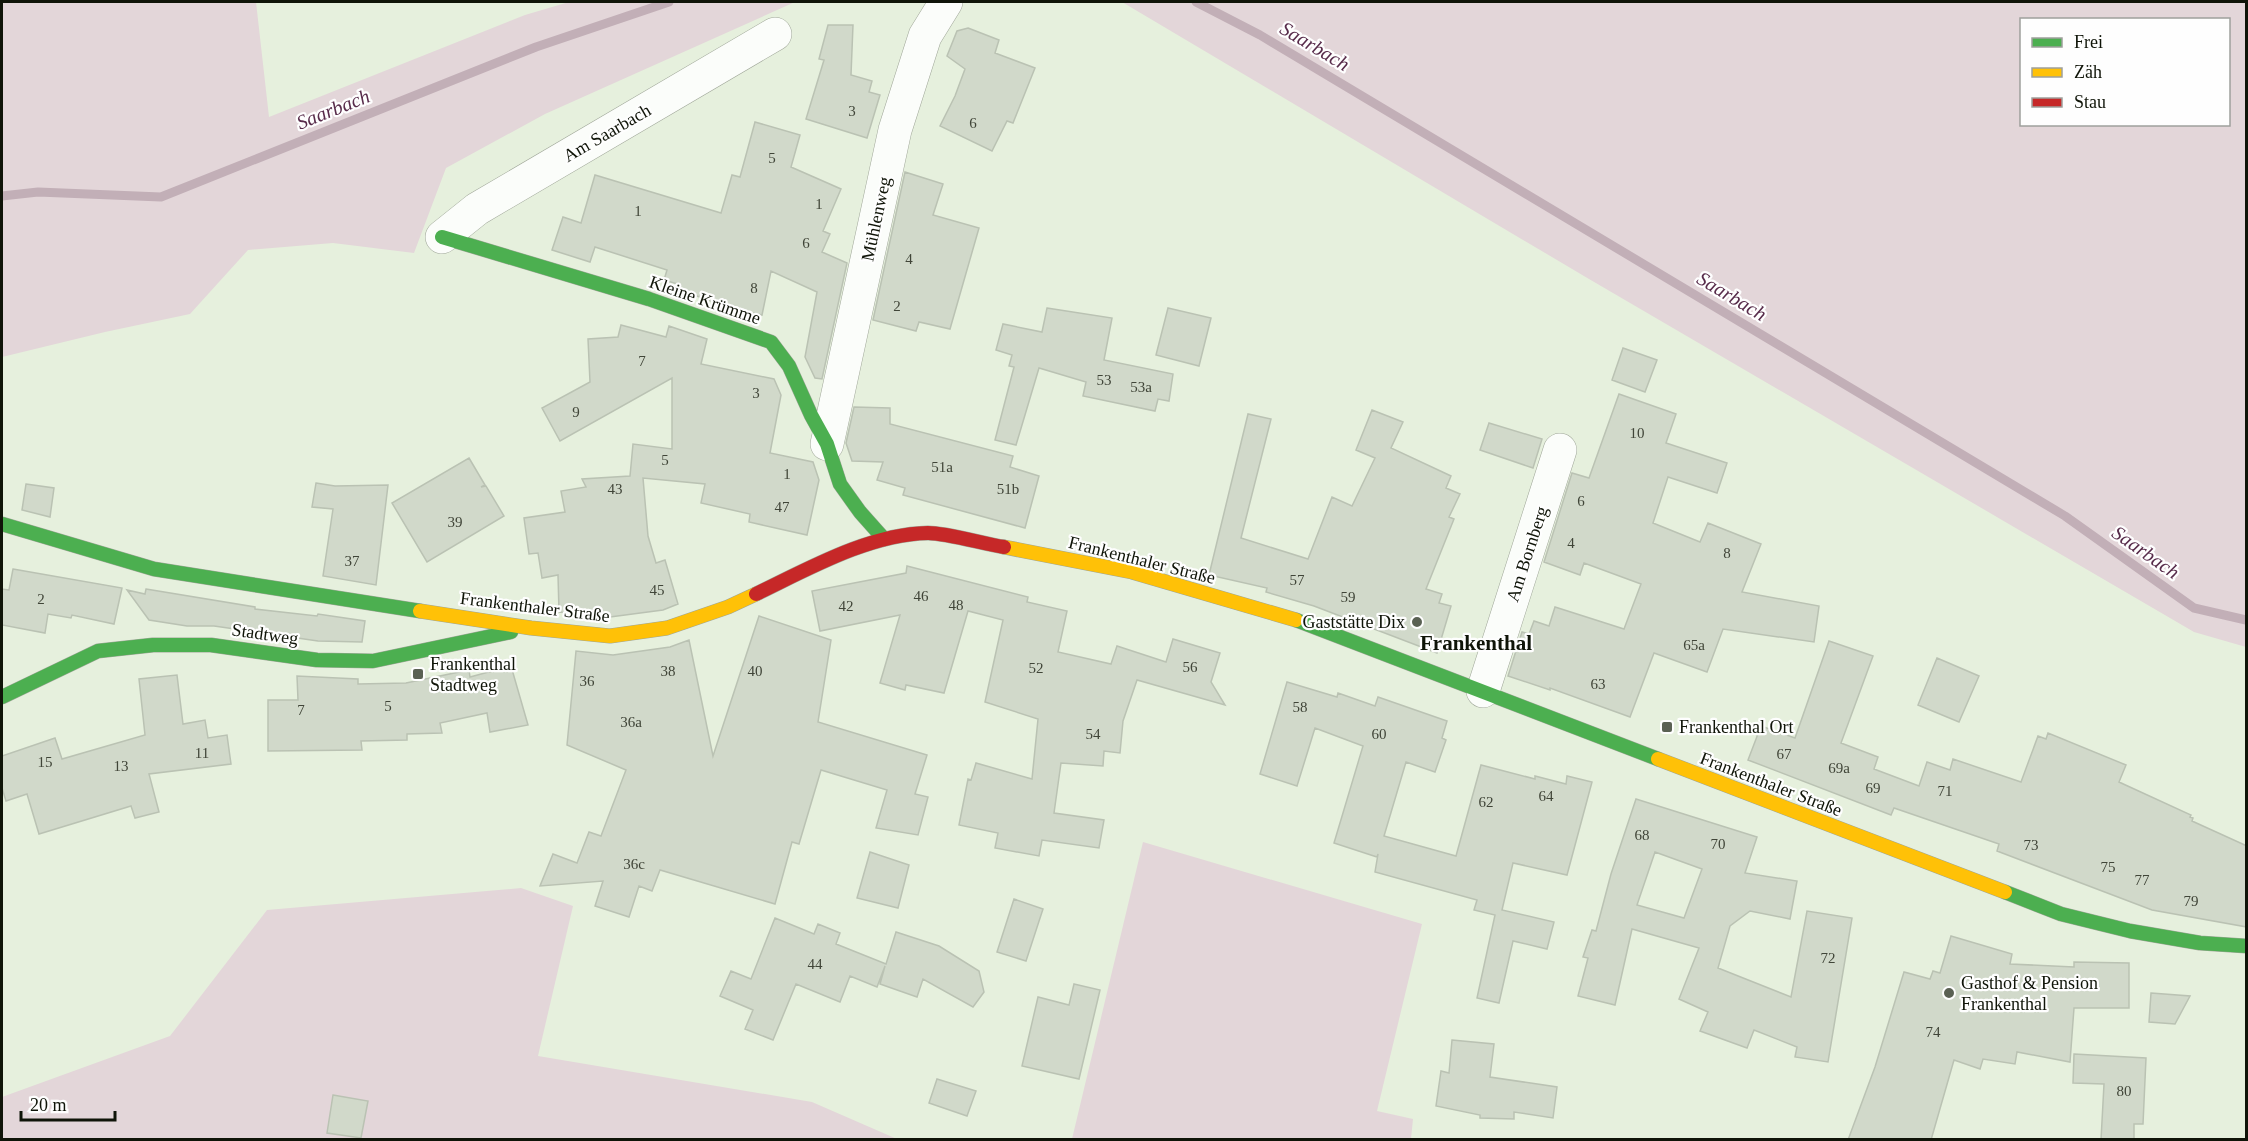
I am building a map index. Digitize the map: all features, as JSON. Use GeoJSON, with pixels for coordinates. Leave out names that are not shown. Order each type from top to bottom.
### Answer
{"type":"FeatureCollection","features":[{"type":"Feature","properties":{"kind":"main road","name":"Kleine Krümme"},"geometry":{"type":"LineString","coordinates":[[442,237],[649,299],[771,342],[789,366],[827,444],[840,484],[860,512],[884,539]]}},
{"type":"Feature","properties":{"kind":"main road","name":"Frankenthaler Straße"},"geometry":{"type":"LineString","coordinates":[[2,524],[154,569],[531,628],[610,636],[668,628],[728,607],[819,564],[884,539],[929,533],[1132,572],[1307,623],[2061,914],[2146,933],[2226,946],[2247,946]]}},
{"type":"Feature","properties":{"kind":"main road","name":"Stadtweg"},"geometry":{"type":"LineString","coordinates":[[2,697],[98,651],[153,645],[211,645],[317,660],[373,661],[531,628]]}},
{"type":"Feature","properties":{"kind":"street","name":"Mühlenweg"},"geometry":{"type":"LineString","coordinates":[[827,444],[895,130],[925,36],[946,2]]}},
{"type":"Feature","properties":{"kind":"street","name":"Am Saarbach"},"geometry":{"type":"LineString","coordinates":[[442,237],[477,210],[775,34]]}},
{"type":"Feature","properties":{"kind":"street","name":"Am Bornberg"},"geometry":{"type":"LineString","coordinates":[[1483,691],[1560,450]]}},
{"type":"Feature","properties":{"kind":"shaded area"},"geometry":{"type":"Polygon","coordinates":[[[2,2],[256,2],[269,117],[525,15],[569,2],[795,2],[545,114],[446,168],[414,253],[333,243],[248,250],[190,314],[2,357],[2,2]]]}},
{"type":"Feature","properties":{"kind":"shaded area"},"geometry":{"type":"Polygon","coordinates":[[[1122,2],[2246,2],[2246,647],[2194,632],[1589,279],[1122,2]]]}},
{"type":"Feature","properties":{"kind":"shaded area"},"geometry":{"type":"Polygon","coordinates":[[[1143,842],[1422,924],[1377,1111],[1413,1119],[1411,1139],[1072,1139],[1143,842]]]}},
{"type":"Feature","properties":{"kind":"shaded area"},"geometry":{"type":"Polygon","coordinates":[[[521,888],[573,906],[538,1056],[812,1102],[897,1139],[2,1140],[2,1097],[170,1036],[267,910],[521,888]]]}},
{"type":"Feature","properties":{"kind":"building"},"geometry":{"type":"Polygon","coordinates":[[[828,25],[853,25],[851,75],[872,81],[869,92],[880,95],[867,138],[806,119],[824,60],[819,59],[828,25]]]}},
{"type":"Feature","properties":{"kind":"building"},"geometry":{"type":"Polygon","coordinates":[[[968,28],[999,40],[995,53],[1035,68],[1013,123],[1007,121],[992,151],[940,126],[965,69],[947,56],[957,31],[968,28]]]}},
{"type":"Feature","properties":{"kind":"building"},"geometry":{"type":"Polygon","coordinates":[[[755,122],[800,135],[791,167],[841,189],[823,231],[830,234],[822,252],[847,263],[822,379],[815,378],[805,357],[817,292],[771,271],[762,315],[733,309],[680,290],[681,285],[664,280],[667,270],[595,247],[590,262],[552,250],[563,217],[581,223],[595,175],[721,213],[732,175],[740,177],[755,122]]]}},
{"type":"Feature","properties":{"kind":"building"},"geometry":{"type":"Polygon","coordinates":[[[905,172],[943,184],[933,215],[979,228],[950,329],[919,322],[916,331],[873,320],[905,172]]]}},
{"type":"Feature","properties":{"kind":"building"},"geometry":{"type":"Polygon","coordinates":[[[1047,308],[1112,318],[1104,360],[1173,374],[1169,401],[1158,399],[1155,411],[1083,396],[1086,382],[1039,368],[1016,445],[995,440],[1014,367],[1009,366],[1012,355],[996,350],[1003,324],[1042,332],[1047,308]]]}},
{"type":"Feature","properties":{"kind":"building"},"geometry":{"type":"Polygon","coordinates":[[[1168,308],[1211,318],[1199,366],[1156,355],[1168,308]]]}},
{"type":"Feature","properties":{"kind":"building"},"geometry":{"type":"Polygon","coordinates":[[[621,325],[666,337],[669,326],[707,339],[701,364],[774,379],[781,395],[770,453],[813,462],[819,480],[807,535],[749,522],[750,514],[701,503],[705,484],[643,478],[648,536],[656,563],[665,560],[678,604],[663,610],[610,617],[559,612],[558,575],[542,578],[538,553],[529,554],[524,518],[565,512],[561,491],[586,487],[582,479],[630,476],[633,444],[672,449],[672,378],[560,441],[542,408],[590,382],[588,339],[618,337],[621,325]]]}},
{"type":"Feature","properties":{"kind":"building"},"geometry":{"type":"Polygon","coordinates":[[[1623,348],[1657,360],[1645,392],[1612,380],[1623,348]]]}},
{"type":"Feature","properties":{"kind":"building"},"geometry":{"type":"Polygon","coordinates":[[[1619,394],[1676,414],[1666,443],[1727,463],[1717,493],[1668,477],[1653,523],[1700,542],[1708,523],[1761,544],[1742,592],[1819,606],[1814,642],[1723,629],[1707,672],[1654,653],[1630,717],[1550,688],[1550,690],[1508,676],[1522,632],[1529,634],[1534,621],[1549,626],[1555,607],[1624,629],[1641,584],[1584,563],[1580,575],[1544,562],[1572,473],[1589,478],[1619,394]]]}},
{"type":"Feature","properties":{"kind":"building"},"geometry":{"type":"Polygon","coordinates":[[[854,407],[890,408],[890,424],[1013,456],[1010,467],[1039,476],[1025,528],[903,495],[905,488],[877,480],[883,462],[852,461],[846,443],[854,407]]]}},
{"type":"Feature","properties":{"kind":"building"},"geometry":{"type":"Polygon","coordinates":[[[1372,410],[1403,422],[1391,448],[1451,476],[1446,488],[1460,494],[1449,517],[1454,519],[1426,589],[1442,594],[1439,603],[1451,606],[1437,653],[1314,606],[1266,592],[1267,588],[1209,575],[1248,414],[1271,419],[1241,538],[1308,559],[1332,497],[1352,506],[1375,458],[1356,450],[1372,410]]]}},
{"type":"Feature","properties":{"kind":"building"},"geometry":{"type":"Polygon","coordinates":[[[1489,423],[1542,439],[1533,468],[1480,450],[1489,423]]]}},
{"type":"Feature","properties":{"kind":"building"},"geometry":{"type":"Polygon","coordinates":[[[469,458],[485,485],[481,487],[486,486],[504,516],[427,562],[392,503],[469,458]]]}},
{"type":"Feature","properties":{"kind":"building"},"geometry":{"type":"Polygon","coordinates":[[[316,483],[335,486],[388,485],[376,585],[323,576],[333,509],[312,507],[316,483]]]}},
{"type":"Feature","properties":{"kind":"building"},"geometry":{"type":"Polygon","coordinates":[[[26,484],[54,488],[50,517],[22,510],[26,484]]]}},
{"type":"Feature","properties":{"kind":"building"},"geometry":{"type":"Polygon","coordinates":[[[907,566],[1028,597],[1027,602],[1067,611],[1058,652],[1111,664],[1117,646],[1166,662],[1173,639],[1220,653],[1211,682],[1225,705],[1137,680],[1123,721],[1120,753],[1104,751],[1103,766],[1061,763],[1054,813],[1104,820],[1099,848],[1042,840],[1039,856],[995,848],[998,833],[959,825],[968,779],[971,780],[976,763],[1032,779],[1038,719],[985,702],[1003,620],[968,611],[944,693],[906,685],[905,690],[880,683],[900,615],[820,631],[812,591],[906,573],[907,566]]]}},
{"type":"Feature","properties":{"kind":"building"},"geometry":{"type":"Polygon","coordinates":[[[13,569],[122,588],[114,624],[72,615],[71,618],[48,614],[45,633],[2,625],[2,589],[9,590],[13,569]]]}},
{"type":"Feature","properties":{"kind":"building"},"geometry":{"type":"Polygon","coordinates":[[[146,589],[255,607],[255,609],[317,616],[318,614],[365,621],[362,642],[318,641],[214,626],[187,626],[149,620],[127,590],[145,594],[146,589]]]}},
{"type":"Feature","properties":{"kind":"building"},"geometry":{"type":"Polygon","coordinates":[[[759,616],[831,640],[818,722],[927,755],[915,794],[928,797],[918,835],[876,828],[887,790],[821,770],[799,844],[792,842],[775,904],[660,870],[652,891],[639,886],[629,917],[595,906],[603,881],[540,886],[553,854],[577,863],[589,832],[601,836],[626,770],[567,745],[576,651],[613,655],[670,647],[689,640],[713,756],[759,616]]]}},
{"type":"Feature","properties":{"kind":"building"},"geometry":{"type":"Polygon","coordinates":[[[1829,641],[1873,656],[1841,743],[1878,757],[1874,769],[1919,786],[1927,762],[1950,770],[1953,759],[2021,782],[2038,736],[2046,739],[2048,733],[2126,765],[2119,782],[2191,815],[2192,821],[2247,846],[2247,927],[2152,910],[1997,851],[1999,844],[1894,808],[1891,815],[1748,760],[1761,726],[1795,738],[1829,641]]]}},
{"type":"Feature","properties":{"kind":"building"},"geometry":{"type":"Polygon","coordinates":[[[1937,658],[1979,676],[1959,722],[1918,705],[1937,658]]]}},
{"type":"Feature","properties":{"kind":"building"},"geometry":{"type":"Polygon","coordinates":[[[511,666],[528,725],[490,732],[487,713],[440,723],[442,733],[407,734],[407,740],[361,741],[362,750],[268,751],[268,700],[298,700],[297,676],[358,679],[358,684],[406,683],[469,670],[470,677],[511,666]]]}},
{"type":"Feature","properties":{"kind":"building"},"geometry":{"type":"Polygon","coordinates":[[[177,675],[183,724],[205,720],[208,738],[227,735],[231,764],[149,774],[159,812],[135,818],[131,806],[39,834],[27,794],[6,801],[2,788],[2,756],[55,738],[62,759],[145,735],[139,679],[177,675]]]}},
{"type":"Feature","properties":{"kind":"building"},"geometry":{"type":"Polygon","coordinates":[[[1287,682],[1337,697],[1338,693],[1375,706],[1378,697],[1447,721],[1442,738],[1446,740],[1435,772],[1406,762],[1384,836],[1456,856],[1481,765],[1535,779],[1535,776],[1566,784],[1567,776],[1592,782],[1567,875],[1513,863],[1502,910],[1554,922],[1547,949],[1513,941],[1499,1003],[1477,998],[1495,915],[1474,910],[1477,900],[1375,872],[1378,854],[1377,857],[1334,843],[1363,746],[1315,728],[1297,786],[1260,774],[1287,682]]]}},
{"type":"Feature","properties":{"kind":"building"},"geometry":{"type":"Polygon","coordinates":[[[1636,799],[1757,837],[1745,873],[1797,881],[1790,919],[1750,911],[1730,926],[1718,968],[1791,997],[1807,911],[1852,918],[1828,1062],[1795,1057],[1797,1047],[1754,1030],[1747,1048],[1700,1031],[1708,1012],[1679,999],[1699,948],[1632,929],[1615,1005],[1578,996],[1588,958],[1583,957],[1592,930],[1596,931],[1611,874],[1636,799]],[[1655,852],[1637,905],[1684,918],[1702,869],[1655,852]]]}},
{"type":"Feature","properties":{"kind":"building"},"geometry":{"type":"Polygon","coordinates":[[[870,852],[909,865],[898,908],[857,898],[870,852]]]}},
{"type":"Feature","properties":{"kind":"building"},"geometry":{"type":"Polygon","coordinates":[[[1014,899],[1043,909],[1026,961],[997,952],[1014,899]]]}},
{"type":"Feature","properties":{"kind":"building"},"geometry":{"type":"Polygon","coordinates":[[[775,918],[814,934],[818,924],[840,933],[836,944],[886,964],[896,932],[939,946],[979,971],[984,992],[973,1007],[923,979],[917,997],[880,984],[885,966],[877,987],[850,976],[840,1002],[796,984],[773,1040],[745,1029],[753,1010],[720,996],[731,971],[751,979],[775,918]]]}},
{"type":"Feature","properties":{"kind":"building"},"geometry":{"type":"Polygon","coordinates":[[[1951,936],[2012,954],[2010,964],[2074,967],[2074,962],[2129,963],[2129,1008],[2074,1008],[2070,1062],[2017,1052],[2015,1064],[1983,1059],[1980,1069],[1954,1060],[1931,1140],[1848,1140],[1875,1067],[1904,972],[1930,979],[1933,971],[1940,973],[1951,936]]]}},
{"type":"Feature","properties":{"kind":"building"},"geometry":{"type":"Polygon","coordinates":[[[1074,984],[1100,990],[1079,1079],[1022,1066],[1038,997],[1069,1005],[1074,984]]]}},
{"type":"Feature","properties":{"kind":"building"},"geometry":{"type":"Polygon","coordinates":[[[2151,993],[2190,996],[2175,1024],[2149,1022],[2151,993]]]}},
{"type":"Feature","properties":{"kind":"building"},"geometry":{"type":"Polygon","coordinates":[[[1452,1040],[1494,1044],[1490,1077],[1557,1087],[1553,1118],[1514,1112],[1514,1119],[1480,1118],[1480,1115],[1436,1106],[1441,1071],[1449,1073],[1452,1040]]]}},
{"type":"Feature","properties":{"kind":"building"},"geometry":{"type":"Polygon","coordinates":[[[2074,1054],[2146,1058],[2143,1124],[2134,1124],[2134,1140],[2101,1140],[2104,1084],[2073,1083],[2074,1054]]]}},
{"type":"Feature","properties":{"kind":"building"},"geometry":{"type":"Polygon","coordinates":[[[937,1079],[976,1091],[967,1116],[929,1103],[937,1079]]]}},
{"type":"Feature","properties":{"kind":"building"},"geometry":{"type":"Polygon","coordinates":[[[333,1095],[368,1101],[361,1138],[327,1133],[333,1095]]]}},
{"type":"Feature","properties":{"kind":"waterway","name":"Saarbach"},"geometry":{"type":"LineString","coordinates":[[2,196],[38,192],[161,197],[536,47],[669,2]]}},
{"type":"Feature","properties":{"kind":"waterway","name":"Saarbach"},"geometry":{"type":"LineString","coordinates":[[1196,2],[1260,35],[2065,516],[2194,608],[2246,620]]}},
{"type":"Feature","properties":{"kind":"traffic: fast"},"geometry":{"type":"LineString","coordinates":[[442,237],[649,299],[771,342],[789,366],[827,444],[840,484],[860,512],[884,539]]}},
{"type":"Feature","properties":{"kind":"traffic: fast"},"geometry":{"type":"LineString","coordinates":[[2,524],[154,569],[420,611]]}},
{"type":"Feature","properties":{"kind":"traffic: fast"},"geometry":{"type":"LineString","coordinates":[[1296,620],[1658,759]]}},
{"type":"Feature","properties":{"kind":"traffic: fast"},"geometry":{"type":"LineString","coordinates":[[2,697],[98,651],[153,645],[211,645],[317,660],[373,661],[511,632]]}},
{"type":"Feature","properties":{"kind":"traffic: fast"},"geometry":{"type":"LineString","coordinates":[[2005,892],[2061,914],[2130,931],[2200,943],[2246,946]]}},
{"type":"Feature","properties":{"kind":"traffic: slow"},"geometry":{"type":"LineString","coordinates":[[1004,547],[1132,572],[1296,620]]}},
{"type":"Feature","properties":{"kind":"traffic: slow"},"geometry":{"type":"LineString","coordinates":[[420,611],[531,628],[610,636],[667,628],[728,607],[756,594]]}},
{"type":"Feature","properties":{"kind":"traffic: slow"},"geometry":{"type":"LineString","coordinates":[[1658,759],[2005,892]]}},
{"type":"Feature","properties":{"kind":"traffic: jam"},"geometry":{"type":"LineString","coordinates":[[756,594],[839,554],[884,539],[936,533],[1004,547]]}},
{"type":"Feature","properties":{"kind":"place","name":"Gaststätte Dix"},"geometry":{"type":"Point","coordinates":[1417,622]}},
{"type":"Feature","properties":{"kind":"place","name":"Frankenthal Stadtweg"},"geometry":{"type":"Point","coordinates":[418,674]}},
{"type":"Feature","properties":{"kind":"place","name":"Frankenthal Ort"},"geometry":{"type":"Point","coordinates":[1667,727]}},
{"type":"Feature","properties":{"kind":"place","name":"Gasthof & Pension Frankenthal"},"geometry":{"type":"Point","coordinates":[1949,993]}},
{"type":"Feature","properties":{"kind":"district","name":"Frankenthal"},"geometry":{"type":"Point","coordinates":[1476,643]}}]}
